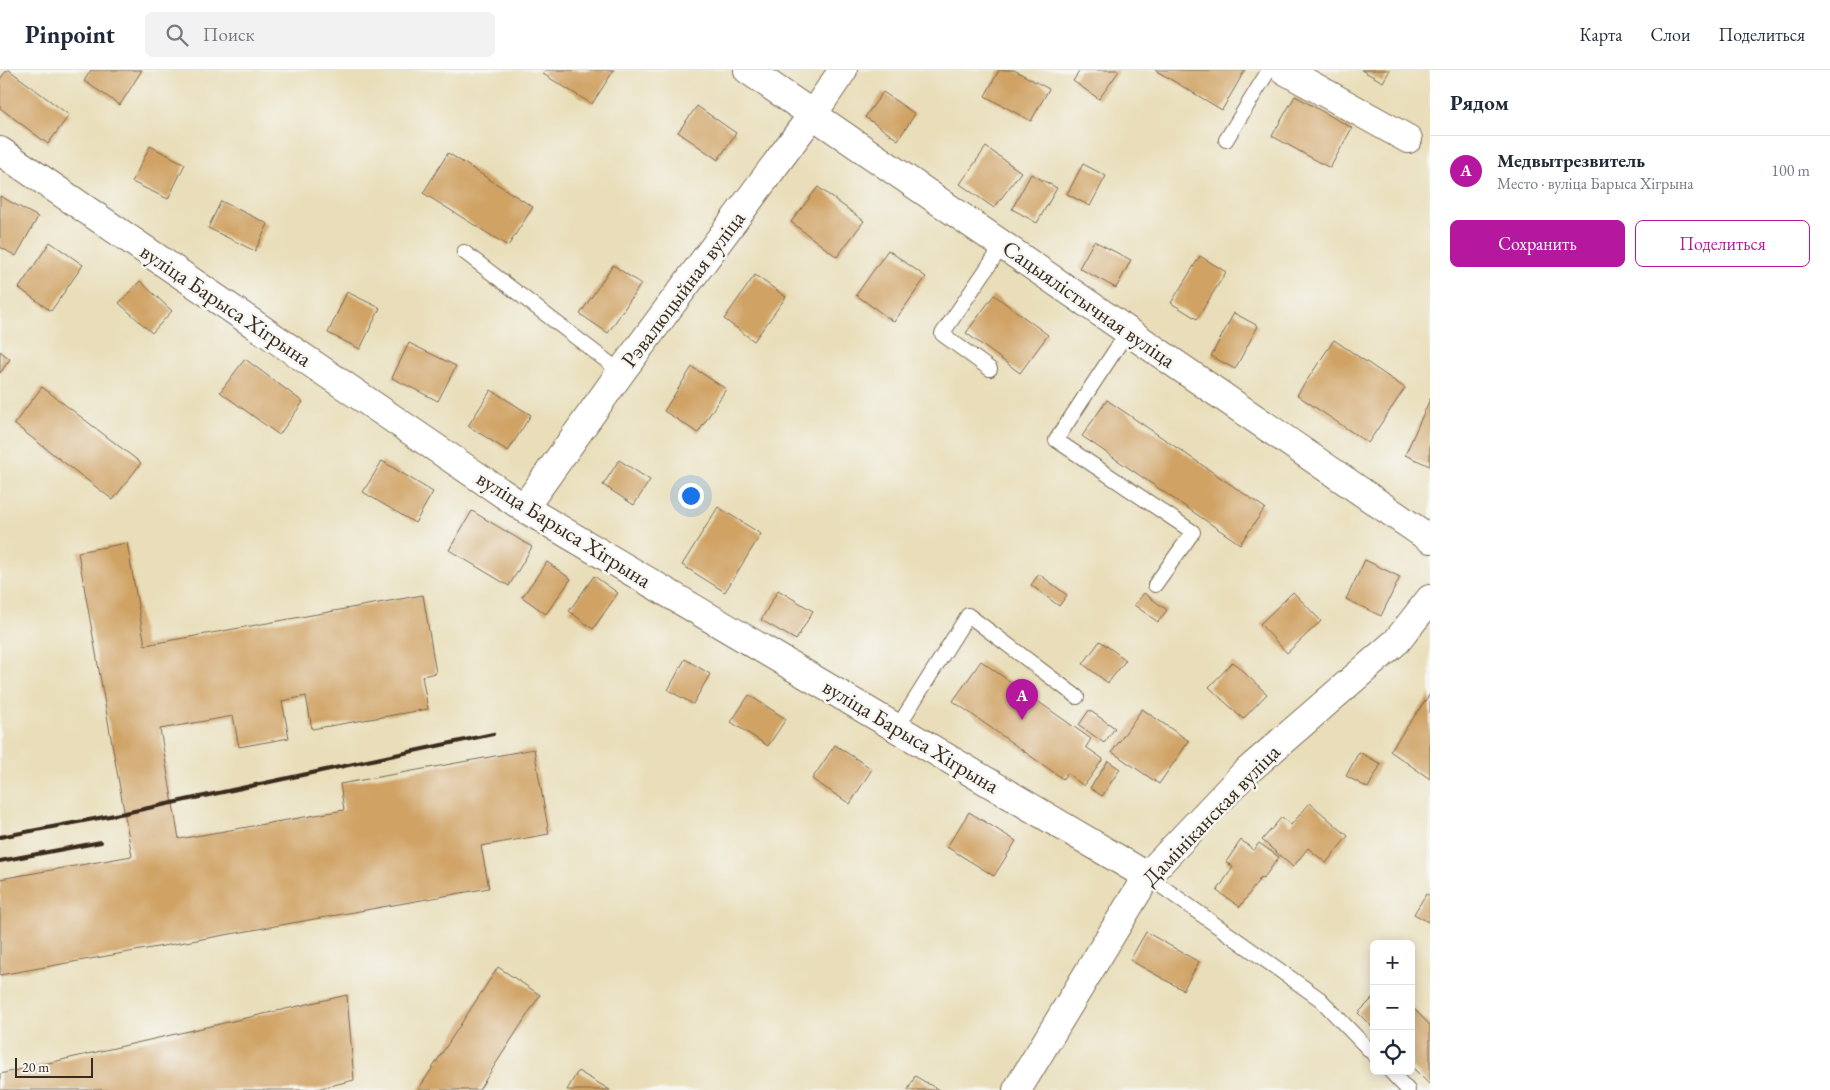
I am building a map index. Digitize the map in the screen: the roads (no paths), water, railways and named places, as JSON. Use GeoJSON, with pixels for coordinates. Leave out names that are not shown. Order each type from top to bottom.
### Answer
{"type":"FeatureCollection","features":[{"type":"Feature","properties":{"kind":"street","name":"Сацыялістычная вуліца"},"geometry":{"type":"LineString","coordinates":[[748,70],[1430,539]]}},
{"type":"Feature","properties":{"kind":"street","name":"Рэвалюцыйная вуліца"},"geometry":{"type":"LineString","coordinates":[[524,508],[621,372],[813,114],[843,70]]}},
{"type":"Feature","properties":{"kind":"street"},"geometry":{"type":"LineString","coordinates":[[1284,70],[1408,139]]}},
{"type":"Feature","properties":{"kind":"street","name":"вуліца Барыса Хігрына"},"geometry":{"type":"LineString","coordinates":[[0,151],[524,508],[1147,876]]}},
{"type":"Feature","properties":{"kind":"street","name":"Дамініканская вуліца"},"geometry":{"type":"LineString","coordinates":[[1017,1090],[1147,876],[1244,774],[1397,641],[1430,599]]}},
{"type":"Feature","properties":{"kind":"lane"},"geometry":{"type":"LineString","coordinates":[[1226,140],[1269,70]]}},
{"type":"Feature","properties":{"kind":"lane"},"geometry":{"type":"LineString","coordinates":[[990,369],[942,334],[1003,245]]}},
{"type":"Feature","properties":{"kind":"lane"},"geometry":{"type":"LineString","coordinates":[[464,252],[621,372]]}},
{"type":"Feature","properties":{"kind":"lane"},"geometry":{"type":"LineString","coordinates":[[1128,331],[1056,440],[1193,532],[1155,585]]}},
{"type":"Feature","properties":{"kind":"lane"},"geometry":{"type":"LineString","coordinates":[[897,728],[968,615],[1077,697]]}},
{"type":"Feature","properties":{"kind":"lane"},"geometry":{"type":"LineString","coordinates":[[1147,876],[1320,1000],[1370,1051]]}},
{"type":"Feature","properties":{"kind":"lane"},"geometry":{"type":"LineString","coordinates":[[1394,1075],[1408,1090]]}},
{"type":"Feature","properties":{"kind":"railway"},"geometry":{"type":"LineString","coordinates":[[0,837],[125,813],[493,734]]}},
{"type":"Feature","properties":{"kind":"railway"},"geometry":{"type":"LineString","coordinates":[[0,861],[101,842]]}},
{"type":"Feature","properties":{"kind":"place","name":"Медвытрезвитель"},"geometry":{"type":"Point","coordinates":[1022,720]}}]}
